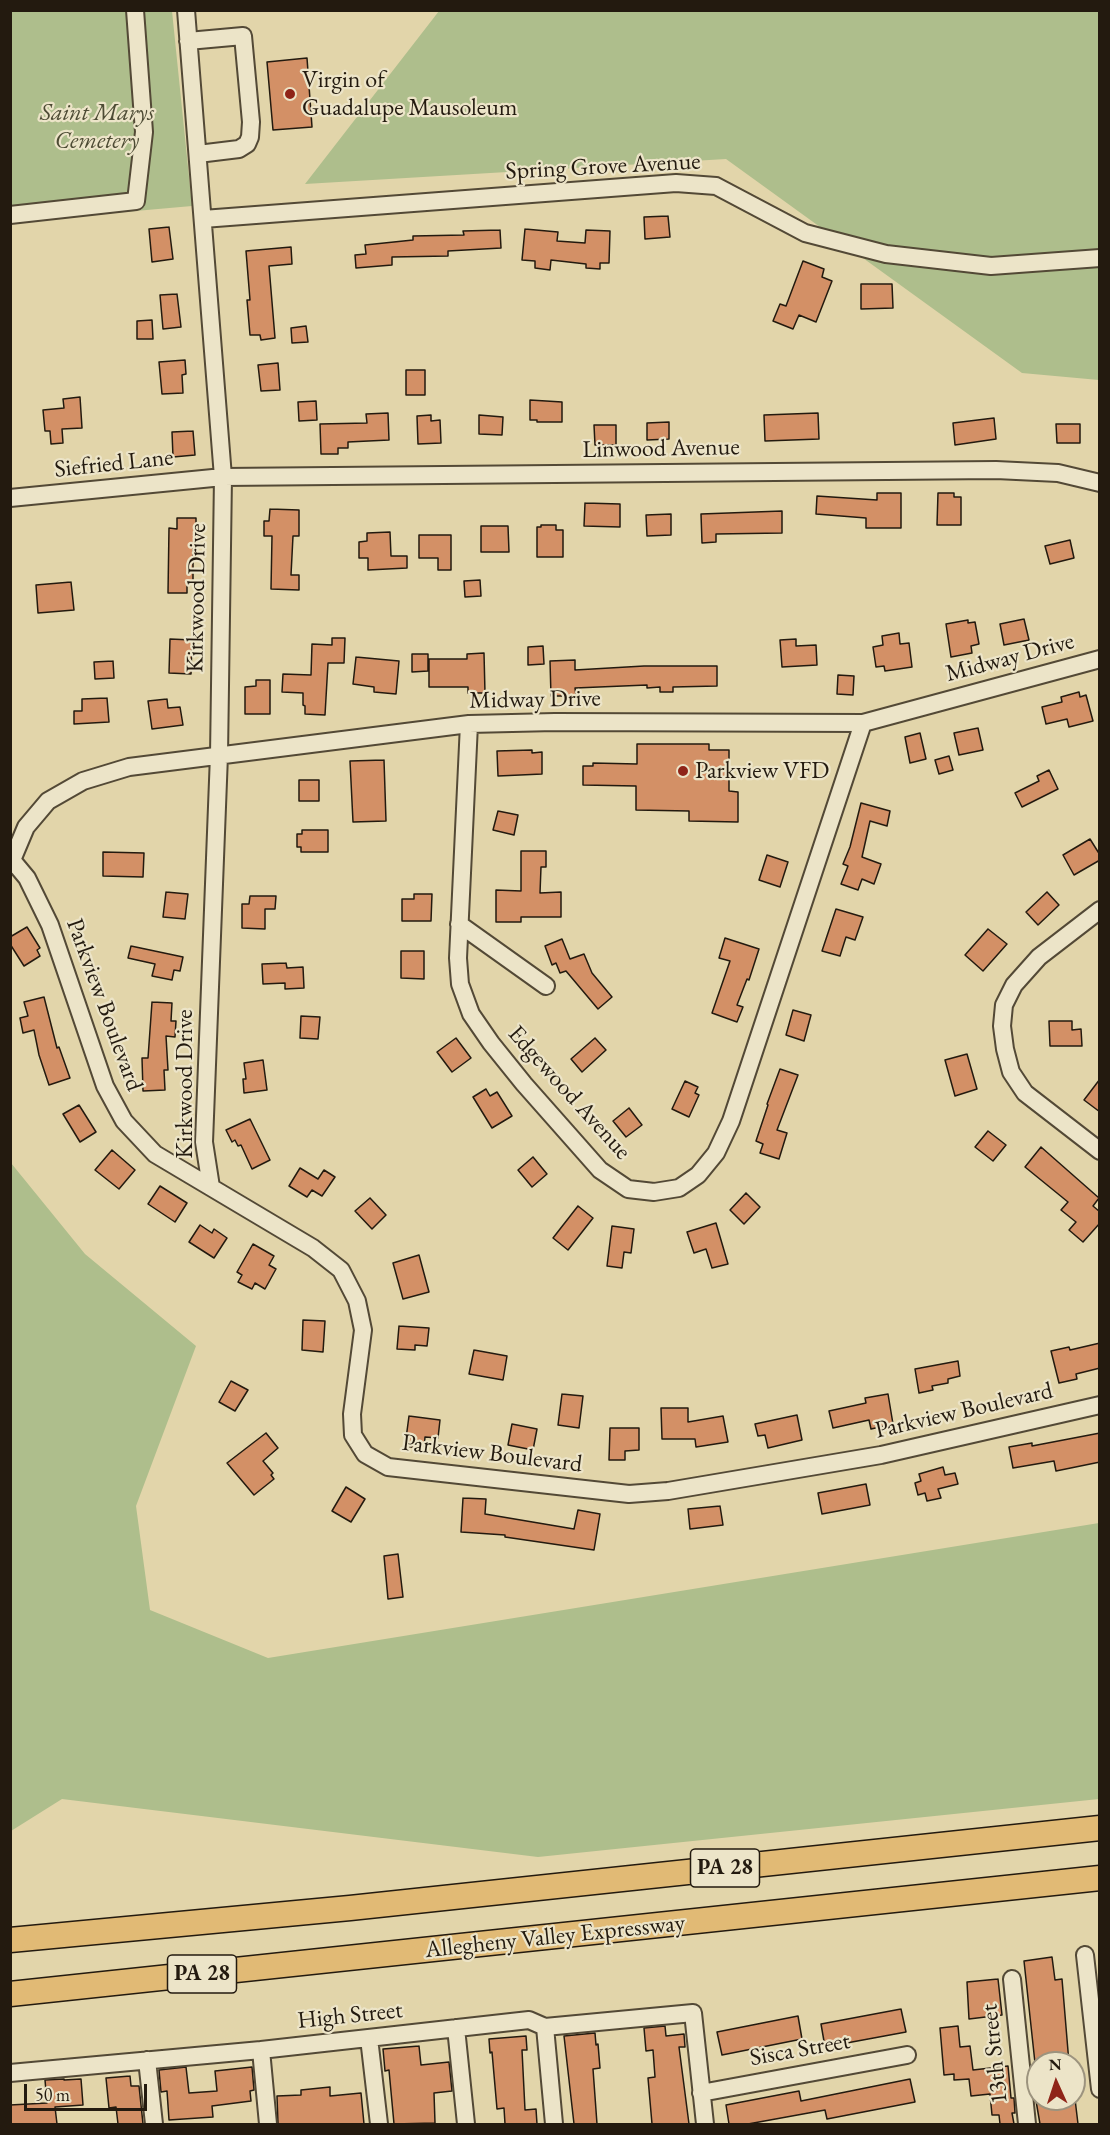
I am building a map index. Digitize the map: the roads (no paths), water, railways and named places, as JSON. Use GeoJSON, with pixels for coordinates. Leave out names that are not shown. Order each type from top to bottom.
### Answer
{"type":"FeatureCollection","features":[{"type":"Feature","properties":{"kind":"highway","name":"PA 28"},"geometry":{"type":"LineString","coordinates":[[10,1940],[362,1906],[1100,1828]]}},
{"type":"Feature","properties":{"kind":"highway","name":"Allegheny Valley Expressway"},"geometry":{"type":"LineString","coordinates":[[10,1994],[1100,1878]]}},
{"type":"Feature","properties":{"kind":"street"},"geometry":{"type":"LineString","coordinates":[[10,215],[136,201],[144,132],[135,10]]}},
{"type":"Feature","properties":{"kind":"street","name":"Kirkwood Drive"},"geometry":{"type":"LineString","coordinates":[[186,10],[223,477],[219,755],[204,1142],[212,1187]]}},
{"type":"Feature","properties":{"kind":"street"},"geometry":{"type":"LineString","coordinates":[[188,41],[243,36],[251,122],[247,144],[239,149],[198,154]]}},
{"type":"Feature","properties":{"kind":"street","name":"Spring Grove Avenue"},"geometry":{"type":"LineString","coordinates":[[203,219],[675,183],[716,186],[805,233],[886,254],[991,266],[1100,258]]}},
{"type":"Feature","properties":{"kind":"street","name":"Linwood Avenue"},"geometry":{"type":"LineString","coordinates":[[223,477],[996,470],[1058,473],[1100,483]]}},
{"type":"Feature","properties":{"kind":"street","name":"Siefried Lane"},"geometry":{"type":"LineString","coordinates":[[10,498],[223,477]]}},
{"type":"Feature","properties":{"kind":"street","name":"Midway Drive"},"geometry":{"type":"LineString","coordinates":[[11,863],[26,827],[48,801],[83,780],[129,767],[469,724],[863,723],[1100,659]]}},
{"type":"Feature","properties":{"kind":"street","name":"Edgewood Avenue"},"geometry":{"type":"LineString","coordinates":[[469,724],[458,958],[460,984],[471,1014],[490,1043],[517,1076],[600,1170],[628,1189],[654,1192],[679,1188],[698,1175],[716,1153],[731,1121],[863,723]]}},
{"type":"Feature","properties":{"kind":"street","name":"Parkview Boulevard"},"geometry":{"type":"LineString","coordinates":[[11,863],[27,878],[50,925],[105,1086],[124,1121],[155,1154],[313,1248],[341,1270],[357,1301],[363,1330],[352,1414],[353,1435],[365,1454],[388,1467],[629,1494],[668,1491],[881,1455],[1100,1405]]}},
{"type":"Feature","properties":{"kind":"street"},"geometry":{"type":"LineString","coordinates":[[1100,910],[1039,957],[1014,985],[1004,1005],[1002,1026],[1011,1072],[1025,1094],[1100,1151]]}},
{"type":"Feature","properties":{"kind":"street"},"geometry":{"type":"LineString","coordinates":[[459,924],[546,986]]}},
{"type":"Feature","properties":{"kind":"street"},"geometry":{"type":"LineString","coordinates":[[1085,1955],[1100,2090]]}},
{"type":"Feature","properties":{"kind":"street","name":"13th Street"},"geometry":{"type":"LineString","coordinates":[[1012,1978],[1027,2124]]}},
{"type":"Feature","properties":{"kind":"street","name":"High Street"},"geometry":{"type":"LineString","coordinates":[[10,2073],[261,2050],[529,2020],[545,2027],[693,2013],[701,2093]]}},
{"type":"Feature","properties":{"kind":"street"},"geometry":{"type":"LineString","coordinates":[[545,2027],[554,2124]]}},
{"type":"Feature","properties":{"kind":"street"},"geometry":{"type":"LineString","coordinates":[[456,2028],[466,2124]]}},
{"type":"Feature","properties":{"kind":"street"},"geometry":{"type":"LineString","coordinates":[[369,2038],[379,2124]]}},
{"type":"Feature","properties":{"kind":"street"},"geometry":{"type":"LineString","coordinates":[[261,2050],[268,2124]]}},
{"type":"Feature","properties":{"kind":"street","name":"Sisca Street"},"geometry":{"type":"LineString","coordinates":[[701,2093],[907,2055]]}},
{"type":"Feature","properties":{"kind":"street"},"geometry":{"type":"LineString","coordinates":[[147,2060],[154,2124]]}},
{"type":"Feature","properties":{"kind":"street"},"geometry":{"type":"LineString","coordinates":[[701,2093],[705,2124]]}},
{"type":"Feature","properties":{"kind":"place","name":"Virgin of Guadalupe Mausoleum"},"geometry":{"type":"Point","coordinates":[290,94]}},
{"type":"Feature","properties":{"kind":"place","name":"Parkview VFD"},"geometry":{"type":"Point","coordinates":[683,771]}},
{"type":"Feature","properties":{"kind":"park label","name":"Saint Marys Cemetery"},"geometry":{"type":"Point","coordinates":[97,127]}}]}
